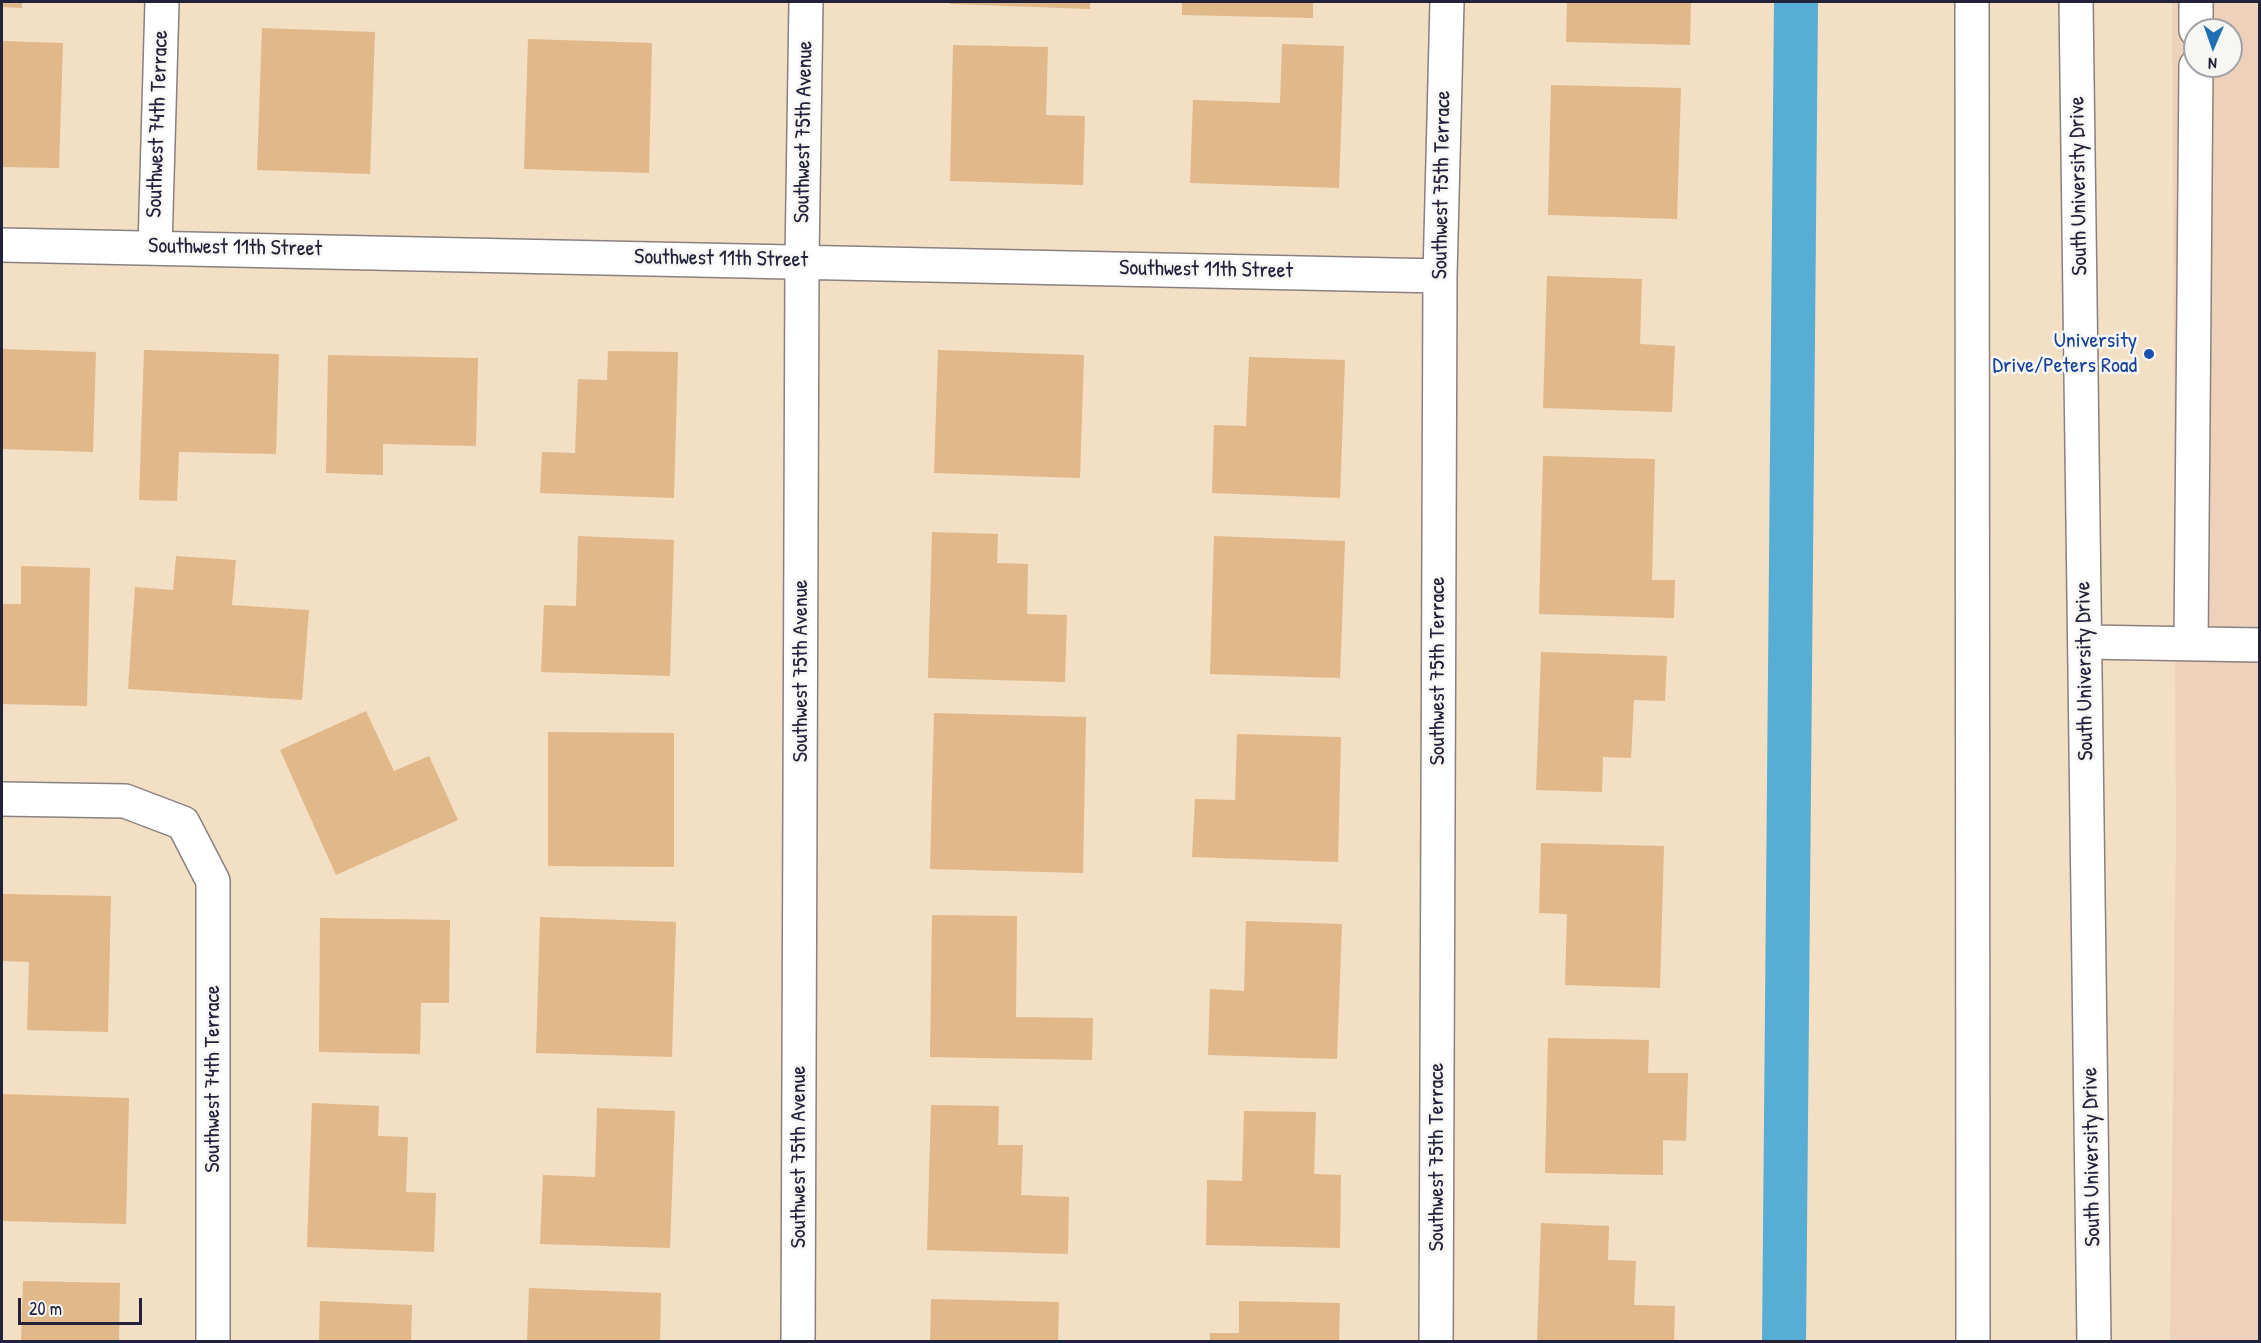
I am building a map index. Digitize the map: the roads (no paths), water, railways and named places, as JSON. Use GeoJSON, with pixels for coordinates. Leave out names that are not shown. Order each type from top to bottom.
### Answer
{"type":"FeatureCollection","features":[{"type":"Feature","properties":{"kind":"street","name":"Southwest 74th Terrace"},"geometry":{"type":"LineString","coordinates":[[155,247],[162,2]]}},
{"type":"Feature","properties":{"kind":"street","name":"Southwest 75th Avenue"},"geometry":{"type":"LineString","coordinates":[[798,1341],[802,260],[806,2]]}},
{"type":"Feature","properties":{"kind":"street","name":"Southwest 75th Terrace"},"geometry":{"type":"LineString","coordinates":[[1436,1341],[1440,276],[1446,2]]}},
{"type":"Feature","properties":{"kind":"street"},"geometry":{"type":"LineString","coordinates":[[1972,2],[1973,1341]]}},
{"type":"Feature","properties":{"kind":"street","name":"South University Drive"},"geometry":{"type":"LineString","coordinates":[[2076,2],[2094,1341]]}},
{"type":"Feature","properties":{"kind":"street"},"geometry":{"type":"LineString","coordinates":[[2196,2],[2196,18]]}},
{"type":"Feature","properties":{"kind":"street"},"geometry":{"type":"LineString","coordinates":[[2192,643],[2196,78]]}},
{"type":"Feature","properties":{"kind":"street","name":"Southwest 11th Street"},"geometry":{"type":"LineString","coordinates":[[2,245],[802,260],[1440,276]]}},
{"type":"Feature","properties":{"kind":"street"},"geometry":{"type":"LineString","coordinates":[[2085,642],[2259,645]]}},
{"type":"Feature","properties":{"kind":"street","name":"Southwest 74th Terrace"},"geometry":{"type":"LineString","coordinates":[[2,799],[125,801],[183,823],[213,881],[213,1341]]}},
{"type":"Feature","properties":{"kind":"waterway"},"geometry":{"type":"LineString","coordinates":[[1784,1342],[1796,2]]}},
{"type":"Feature","properties":{"kind":"place","name":"University Drive/Peters Road"},"geometry":{"type":"Point","coordinates":[2149,354]}}]}
